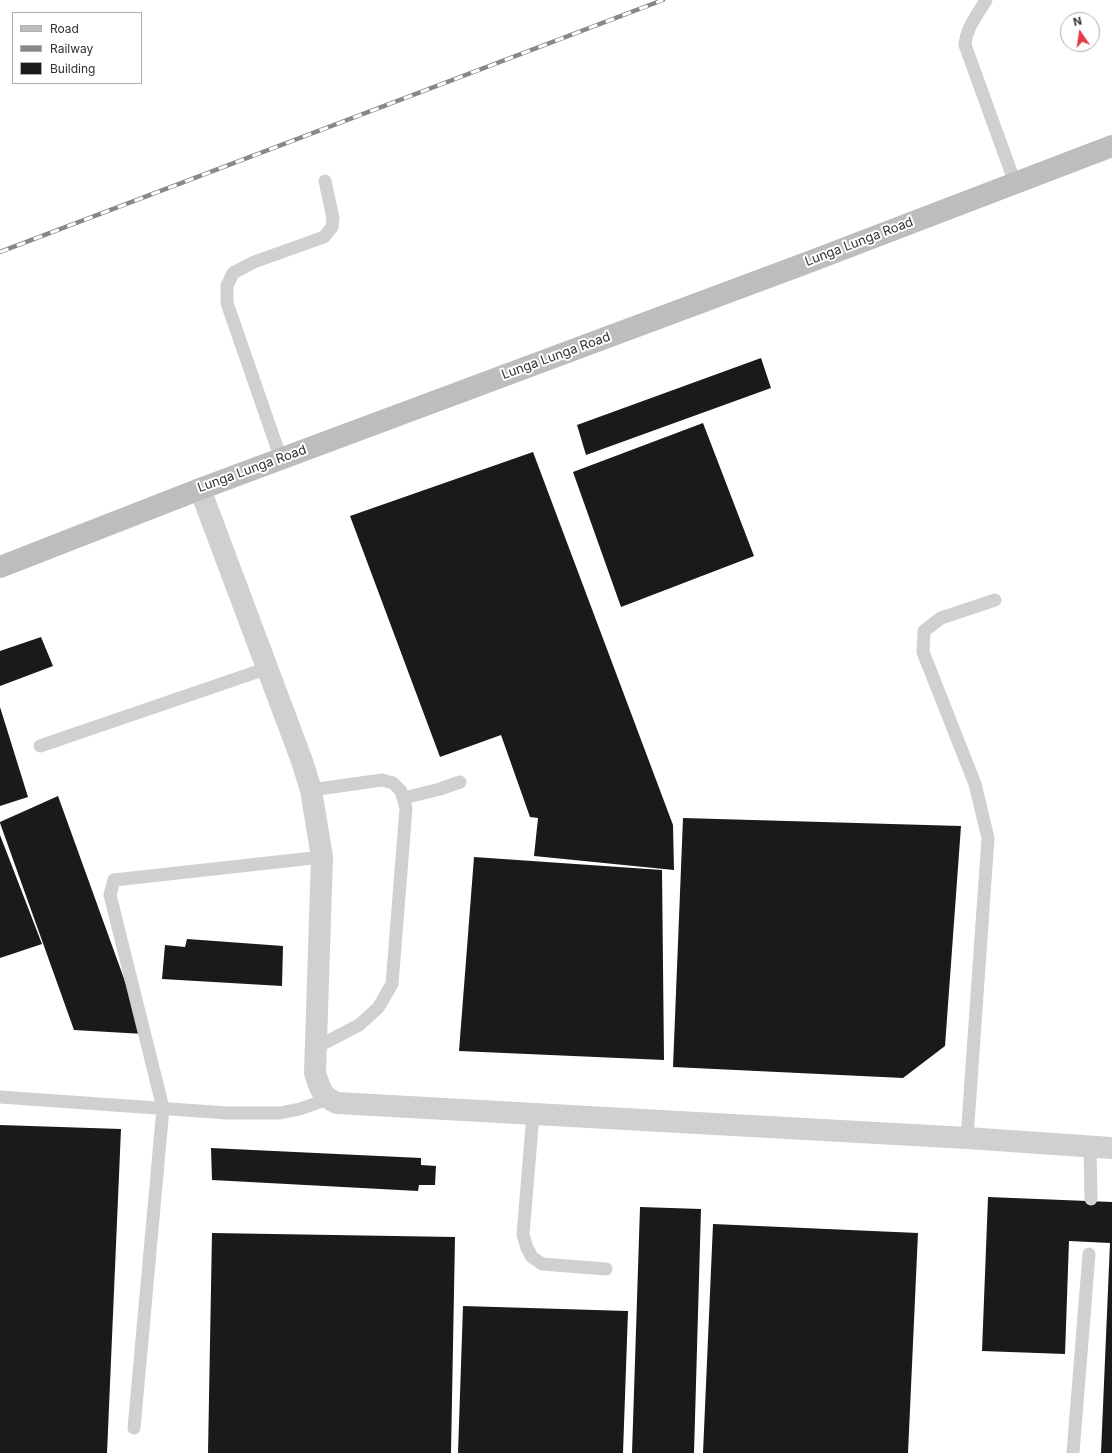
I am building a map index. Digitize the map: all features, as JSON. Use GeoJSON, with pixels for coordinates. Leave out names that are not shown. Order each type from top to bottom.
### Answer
{"type":"FeatureCollection","features":[{"type":"Feature","properties":{"kind":"main road","name":"Lunga Lunga Road"},"geometry":{"type":"LineString","coordinates":[[0,567],[200,489],[794,268],[1112,146]]}},
{"type":"Feature","properties":{"kind":"street"},"geometry":{"type":"LineString","coordinates":[[200,489],[268,668],[311,790],[322,857],[315,1073],[320,1087],[328,1099],[337,1103],[967,1138],[1112,1148]]}},
{"type":"Feature","properties":{"kind":"lane"},"geometry":{"type":"LineString","coordinates":[[986,0],[969,29],[965,45],[1015,183]]}},
{"type":"Feature","properties":{"kind":"lane"},"geometry":{"type":"LineString","coordinates":[[281,459],[227,303],[227,286],[233,273],[254,262],[324,237],[332,227],[333,218],[325,181]]}},
{"type":"Feature","properties":{"kind":"lane"},"geometry":{"type":"LineString","coordinates":[[967,1138],[988,838],[975,784],[923,652],[924,631],[941,618],[995,600]]}},
{"type":"Feature","properties":{"kind":"lane"},"geometry":{"type":"LineString","coordinates":[[40,746],[268,668]]}},
{"type":"Feature","properties":{"kind":"lane"},"geometry":{"type":"LineString","coordinates":[[311,790],[382,780],[393,783],[401,791],[406,808],[392,984],[378,1008],[359,1025],[315,1048]]}},
{"type":"Feature","properties":{"kind":"lane"},"geometry":{"type":"LineString","coordinates":[[404,798],[440,789],[460,782]]}},
{"type":"Feature","properties":{"kind":"lane"},"geometry":{"type":"LineString","coordinates":[[134,1428],[162,1108],[110,895],[114,880],[322,857]]}},
{"type":"Feature","properties":{"kind":"lane"},"geometry":{"type":"LineString","coordinates":[[0,1097],[227,1113],[280,1113],[300,1109],[328,1099]]}},
{"type":"Feature","properties":{"kind":"lane"},"geometry":{"type":"LineString","coordinates":[[533,1114],[523,1235],[527,1248],[532,1257],[542,1264],[606,1269]]}},
{"type":"Feature","properties":{"kind":"lane"},"geometry":{"type":"LineString","coordinates":[[1090,1146],[1091,1199]]}},
{"type":"Feature","properties":{"kind":"lane"},"geometry":{"type":"LineString","coordinates":[[1073,1453],[1089,1254]]}},
{"type":"Feature","properties":{"kind":"building"},"geometry":{"type":"Polygon","coordinates":[[[761,358],[771,388],[586,455],[577,425],[761,358]]]}},
{"type":"Feature","properties":{"kind":"building"},"geometry":{"type":"Polygon","coordinates":[[[703,423],[754,556],[621,607],[573,472],[703,423]]]}},
{"type":"Feature","properties":{"kind":"building"},"geometry":{"type":"Polygon","coordinates":[[[533,452],[673,825],[674,870],[534,856],[538,818],[530,817],[501,735],[440,757],[350,516],[533,452]]]}},
{"type":"Feature","properties":{"kind":"building"},"geometry":{"type":"Polygon","coordinates":[[[41,637],[53,666],[0,686],[0,651],[41,637]]]}},
{"type":"Feature","properties":{"kind":"building"},"geometry":{"type":"Polygon","coordinates":[[[0,707],[28,797],[0,806],[0,707]]]}},
{"type":"Feature","properties":{"kind":"building"},"geometry":{"type":"Polygon","coordinates":[[[58,796],[144,1034],[74,1030],[0,823],[58,796]]]}},
{"type":"Feature","properties":{"kind":"building"},"geometry":{"type":"Polygon","coordinates":[[[683,818],[961,826],[945,1046],[903,1078],[673,1067],[683,818]]]}},
{"type":"Feature","properties":{"kind":"building"},"geometry":{"type":"Polygon","coordinates":[[[0,835],[42,944],[0,958],[0,835]]]}},
{"type":"Feature","properties":{"kind":"building"},"geometry":{"type":"Polygon","coordinates":[[[474,857],[662,870],[664,1060],[459,1051],[474,857]]]}},
{"type":"Feature","properties":{"kind":"building"},"geometry":{"type":"Polygon","coordinates":[[[187,939],[283,946],[282,986],[162,979],[165,945],[185,947],[187,939]]]}},
{"type":"Feature","properties":{"kind":"building"},"geometry":{"type":"Polygon","coordinates":[[[0,1125],[121,1129],[107,1453],[0,1453],[0,1125]]]}},
{"type":"Feature","properties":{"kind":"building"},"geometry":{"type":"Polygon","coordinates":[[[211,1148],[421,1158],[421,1165],[436,1166],[435,1185],[419,1185],[418,1191],[212,1180],[211,1148]]]}},
{"type":"Feature","properties":{"kind":"building"},"geometry":{"type":"Polygon","coordinates":[[[988,1197],[1112,1202],[1112,1453],[1101,1453],[1110,1243],[1069,1241],[1065,1354],[982,1351],[988,1197]]]}},
{"type":"Feature","properties":{"kind":"building"},"geometry":{"type":"Polygon","coordinates":[[[640,1207],[701,1209],[694,1453],[632,1453],[640,1207]]]}},
{"type":"Feature","properties":{"kind":"building"},"geometry":{"type":"Polygon","coordinates":[[[713,1224],[918,1233],[908,1453],[703,1453],[713,1224]]]}},
{"type":"Feature","properties":{"kind":"building"},"geometry":{"type":"Polygon","coordinates":[[[212,1233],[455,1237],[451,1453],[208,1453],[212,1233]]]}},
{"type":"Feature","properties":{"kind":"building"},"geometry":{"type":"Polygon","coordinates":[[[463,1306],[628,1311],[623,1453],[458,1453],[463,1306]]]}},
{"type":"Feature","properties":{"kind":"railway"},"geometry":{"type":"LineString","coordinates":[[0,252],[663,0]]}}]}
